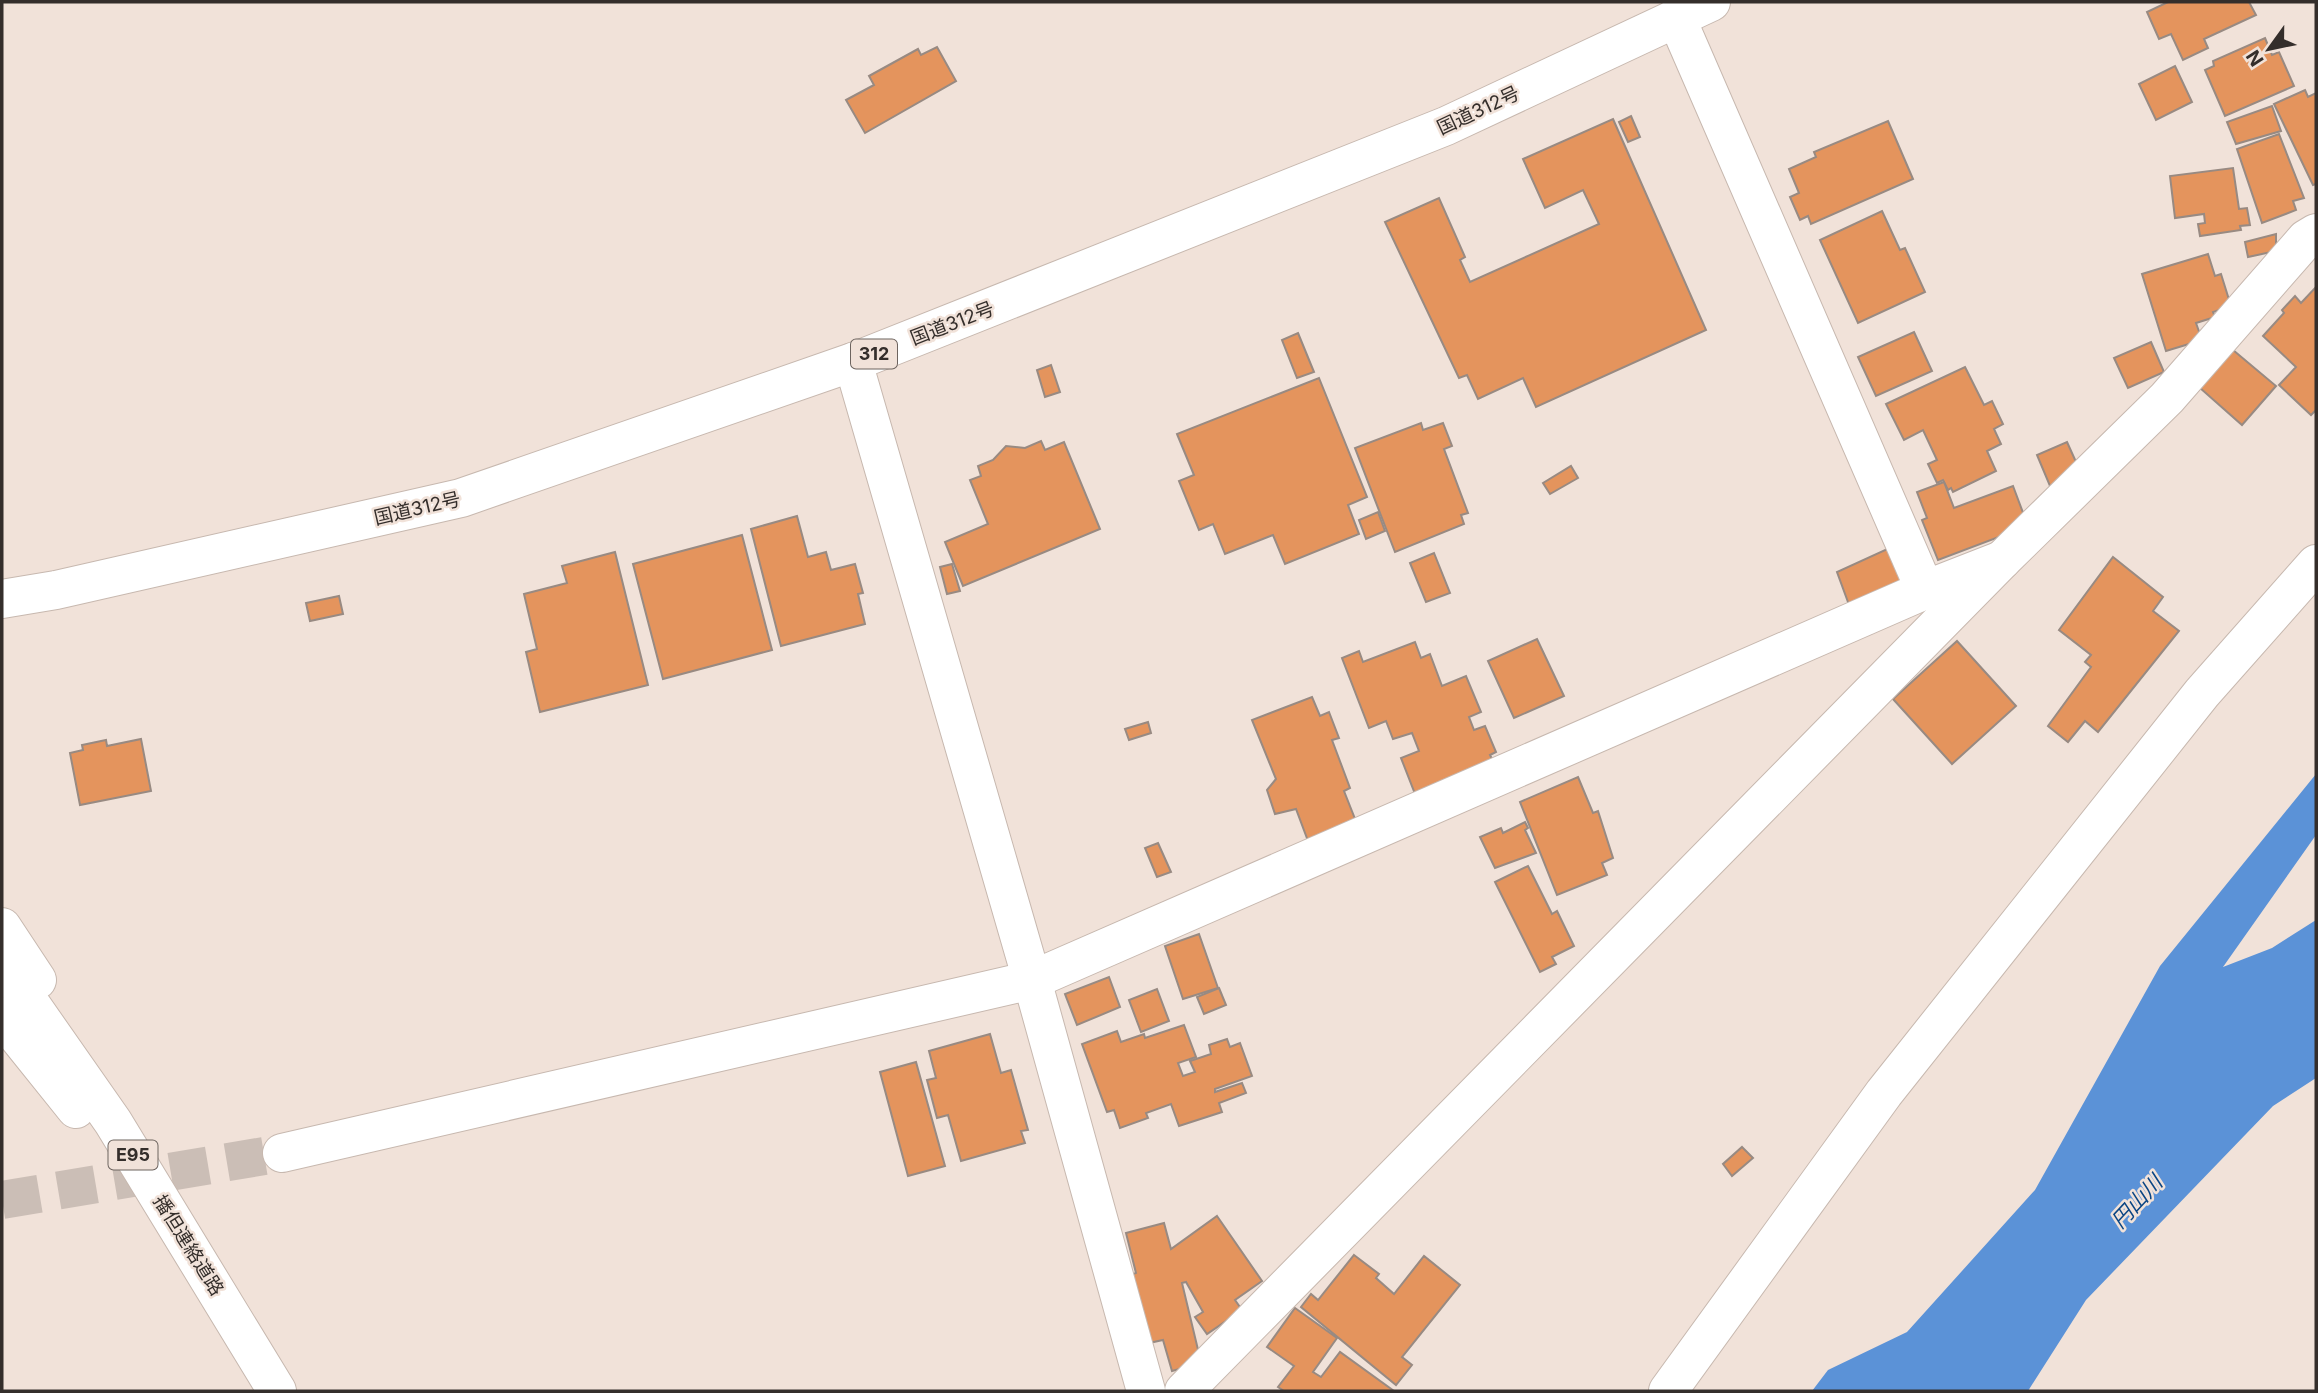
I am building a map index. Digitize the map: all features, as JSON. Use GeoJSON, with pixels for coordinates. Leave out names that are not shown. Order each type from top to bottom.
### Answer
{"type":"FeatureCollection","features":[{"type":"Feature","properties":{"kind":"main road","name":"国道312号"},"geometry":{"type":"LineString","coordinates":[[2,599],[56,590],[461,498],[853,362],[1446,126],[1711,2]]}},
{"type":"Feature","properties":{"kind":"main road"},"geometry":{"type":"LineString","coordinates":[[1676,17],[1926,590]]}},
{"type":"Feature","properties":{"kind":"main road"},"geometry":{"type":"LineString","coordinates":[[1184,1391],[2002,560],[2167,397],[2306,239],[2316,233]]}},
{"type":"Feature","properties":{"kind":"main road"},"geometry":{"type":"LineString","coordinates":[[853,362],[1032,980],[1146,1391]]}},
{"type":"Feature","properties":{"kind":"main road"},"geometry":{"type":"LineString","coordinates":[[282,1153],[1032,980],[1926,590],[2002,560]]}},
{"type":"Feature","properties":{"kind":"main road"},"geometry":{"type":"LineString","coordinates":[[1668,1391],[1884,1093],[2202,693],[2316,564]]}},
{"type":"Feature","properties":{"kind":"main road"},"geometry":{"type":"LineString","coordinates":[[2,927],[130,1124],[189,1226],[256,1353]]}},
{"type":"Feature","properties":{"kind":"main road","name":"播但連絡道路"},"geometry":{"type":"LineString","coordinates":[[2,963],[113,1122],[277,1391]]}},
{"type":"Feature","properties":{"kind":"main road"},"geometry":{"type":"LineString","coordinates":[[2,1017],[111,1155],[256,1353]]}},
{"type":"Feature","properties":{"kind":"water","name":"円山川"},"geometry":{"type":"Polygon","coordinates":[[[2316,774],[2316,835],[2223,967],[2272,948],[2316,920],[2316,1078],[2273,1106],[2086,1300],[2028,1391],[1812,1391],[1828,1370],[1907,1332],[2035,1190],[2160,966],[2316,774]]]}},
{"type":"Feature","properties":{"kind":"building"},"geometry":{"type":"Polygon","coordinates":[[[2168,2],[2249,2],[2256,15],[2204,39],[2208,48],[2183,60],[2171,34],[2159,39],[2147,12],[2168,2]]]}},
{"type":"Feature","properties":{"kind":"building"},"geometry":{"type":"Polygon","coordinates":[[[2265,38],[2272,55],[2279,52],[2294,86],[2225,116],[2205,70],[2214,66],[2213,61],[2265,38]]]}},
{"type":"Feature","properties":{"kind":"building"},"geometry":{"type":"Polygon","coordinates":[[[937,47],[956,81],[865,133],[846,100],[874,85],[869,76],[918,49],[921,55],[937,47]]]}},
{"type":"Feature","properties":{"kind":"building"},"geometry":{"type":"Polygon","coordinates":[[[2175,66],[2192,102],[2156,120],[2139,84],[2175,66]]]}},
{"type":"Feature","properties":{"kind":"building"},"geometry":{"type":"Polygon","coordinates":[[[2305,90],[2308,97],[2316,93],[2316,184],[2313,185],[2274,104],[2305,90]]]}},
{"type":"Feature","properties":{"kind":"building"},"geometry":{"type":"Polygon","coordinates":[[[2272,106],[2281,131],[2236,144],[2227,122],[2272,106]]]}},
{"type":"Feature","properties":{"kind":"building"},"geometry":{"type":"Polygon","coordinates":[[[1631,116],[1640,137],[1628,142],[1619,122],[1631,116]]]}},
{"type":"Feature","properties":{"kind":"building"},"geometry":{"type":"Polygon","coordinates":[[[1613,119],[1706,330],[1536,407],[1523,378],[1478,399],[1467,375],[1459,378],[1385,222],[1439,198],[1465,257],[1460,260],[1470,282],[1599,224],[1583,190],[1545,208],[1523,159],[1613,119]]]}},
{"type":"Feature","properties":{"kind":"building"},"geometry":{"type":"Polygon","coordinates":[[[1888,121],[1913,179],[1811,224],[1808,216],[1800,220],[1790,197],[1799,193],[1789,169],[1816,157],[1814,152],[1888,121]]]}},
{"type":"Feature","properties":{"kind":"building"},"geometry":{"type":"Polygon","coordinates":[[[2279,134],[2304,198],[2293,201],[2296,210],[2262,223],[2237,149],[2279,134]]]}},
{"type":"Feature","properties":{"kind":"building"},"geometry":{"type":"Polygon","coordinates":[[[2233,168],[2239,209],[2247,208],[2250,225],[2240,226],[2241,230],[2200,236],[2198,224],[2205,223],[2204,214],[2175,218],[2170,176],[2233,168]]]}},
{"type":"Feature","properties":{"kind":"building"},"geometry":{"type":"Polygon","coordinates":[[[1882,211],[1900,250],[1905,248],[1925,292],[1858,323],[1820,240],[1882,211]]]}},
{"type":"Feature","properties":{"kind":"building"},"geometry":{"type":"Polygon","coordinates":[[[2276,234],[2276,251],[2248,257],[2245,242],[2276,234]]]}},
{"type":"Feature","properties":{"kind":"building"},"geometry":{"type":"Polygon","coordinates":[[[2208,254],[2215,276],[2221,274],[2231,306],[2213,312],[2215,317],[2196,323],[2202,340],[2166,351],[2142,274],[2208,254]]]}},
{"type":"Feature","properties":{"kind":"building"},"geometry":{"type":"Polygon","coordinates":[[[2316,287],[2316,410],[2311,415],[2279,385],[2296,367],[2263,336],[2295,296],[2301,303],[2316,287]]]}},
{"type":"Feature","properties":{"kind":"building"},"geometry":{"type":"Polygon","coordinates":[[[1914,332],[1932,371],[1876,396],[1858,357],[1914,332]]]}},
{"type":"Feature","properties":{"kind":"building"},"geometry":{"type":"Polygon","coordinates":[[[1298,333],[1314,372],[1297,378],[1282,340],[1298,333]]]}},
{"type":"Feature","properties":{"kind":"building"},"geometry":{"type":"Polygon","coordinates":[[[2151,342],[2164,372],[2128,388],[2114,358],[2151,342]]]}},
{"type":"Feature","properties":{"kind":"building"},"geometry":{"type":"Polygon","coordinates":[[[2233,350],[2276,386],[2242,425],[2200,388],[2233,350]]]}},
{"type":"Feature","properties":{"kind":"building"},"geometry":{"type":"Polygon","coordinates":[[[1051,365],[1060,392],[1045,397],[1037,370],[1051,365]]]}},
{"type":"Feature","properties":{"kind":"building"},"geometry":{"type":"Polygon","coordinates":[[[1965,367],[1984,405],[1992,401],[2003,424],[1994,429],[2001,444],[1987,451],[1996,471],[1953,492],[1951,488],[1948,490],[1943,480],[1937,483],[1928,464],[1937,460],[1923,430],[1904,440],[1886,404],[1965,367]]]}},
{"type":"Feature","properties":{"kind":"building"},"geometry":{"type":"Polygon","coordinates":[[[1319,378],[1367,497],[1348,505],[1359,534],[1285,564],[1273,535],[1225,554],[1213,524],[1199,530],[1179,481],[1194,475],[1177,434],[1319,378]]]}},
{"type":"Feature","properties":{"kind":"building"},"geometry":{"type":"Polygon","coordinates":[[[1421,423],[1423,430],[1443,423],[1452,446],[1444,449],[1468,513],[1461,515],[1464,524],[1395,552],[1355,448],[1421,423]]]}},
{"type":"Feature","properties":{"kind":"building"},"geometry":{"type":"Polygon","coordinates":[[[1041,441],[1045,450],[1064,442],[1100,529],[963,586],[945,542],[988,524],[970,480],[981,476],[978,466],[993,460],[1006,446],[1025,448],[1041,441]]]}},
{"type":"Feature","properties":{"kind":"building"},"geometry":{"type":"Polygon","coordinates":[[[2067,442],[2081,473],[2050,486],[2037,455],[2067,442]]]}},
{"type":"Feature","properties":{"kind":"building"},"geometry":{"type":"Polygon","coordinates":[[[1571,466],[1578,478],[1550,494],[1543,483],[1571,466]]]}},
{"type":"Feature","properties":{"kind":"building"},"geometry":{"type":"Polygon","coordinates":[[[1944,482],[1954,508],[2013,486],[2028,526],[1938,560],[1922,520],[1927,518],[1917,492],[1944,482]]]}},
{"type":"Feature","properties":{"kind":"building"},"geometry":{"type":"Polygon","coordinates":[[[1378,512],[1385,531],[1366,539],[1359,520],[1378,512]]]}},
{"type":"Feature","properties":{"kind":"building"},"geometry":{"type":"Polygon","coordinates":[[[797,516],[808,557],[826,552],[831,570],[855,564],[863,593],[858,594],[865,624],[781,646],[751,529],[797,516]]]}},
{"type":"Feature","properties":{"kind":"building"},"geometry":{"type":"Polygon","coordinates":[[[742,535],[772,650],[663,679],[633,564],[742,535]]]}},
{"type":"Feature","properties":{"kind":"building"},"geometry":{"type":"Polygon","coordinates":[[[1896,545],[1913,588],[1852,613],[1837,572],[1896,545]]]}},
{"type":"Feature","properties":{"kind":"building"},"geometry":{"type":"Polygon","coordinates":[[[615,552],[648,685],[540,712],[526,652],[537,649],[524,594],[567,583],[562,566],[615,552]]]}},
{"type":"Feature","properties":{"kind":"building"},"geometry":{"type":"Polygon","coordinates":[[[1434,553],[1450,593],[1426,602],[1410,563],[1434,553]]]}},
{"type":"Feature","properties":{"kind":"building"},"geometry":{"type":"Polygon","coordinates":[[[2113,557],[2163,597],[2153,611],[2179,631],[2098,732],[2085,721],[2068,742],[2048,726],[2091,667],[2085,662],[2091,655],[2059,630],[2113,557]]]}},
{"type":"Feature","properties":{"kind":"building"},"geometry":{"type":"Polygon","coordinates":[[[952,564],[960,591],[947,594],[940,567],[952,564]]]}},
{"type":"Feature","properties":{"kind":"building"},"geometry":{"type":"Polygon","coordinates":[[[339,596],[343,614],[310,621],[306,603],[339,596]]]}},
{"type":"Feature","properties":{"kind":"building"},"geometry":{"type":"Polygon","coordinates":[[[1537,639],[1564,696],[1514,718],[1488,661],[1537,639]]]}},
{"type":"Feature","properties":{"kind":"building"},"geometry":{"type":"Polygon","coordinates":[[[1957,641],[2016,706],[1952,764],[1893,699],[1957,641]]]}},
{"type":"Feature","properties":{"kind":"building"},"geometry":{"type":"Polygon","coordinates":[[[1415,642],[1421,658],[1430,654],[1442,686],[1466,676],[1481,712],[1469,717],[1474,730],[1485,726],[1496,752],[1490,755],[1494,763],[1419,804],[1401,758],[1419,751],[1412,733],[1393,739],[1386,721],[1369,728],[1342,658],[1359,651],[1363,662],[1415,642]]]}},
{"type":"Feature","properties":{"kind":"building"},"geometry":{"type":"Polygon","coordinates":[[[1312,697],[1320,716],[1329,712],[1339,738],[1332,740],[1350,788],[1344,791],[1359,829],[1311,849],[1296,809],[1275,814],[1267,790],[1276,779],[1252,720],[1312,697]]]}},
{"type":"Feature","properties":{"kind":"building"},"geometry":{"type":"Polygon","coordinates":[[[1148,722],[1151,733],[1129,740],[1125,729],[1148,722]]]}},
{"type":"Feature","properties":{"kind":"building"},"geometry":{"type":"Polygon","coordinates":[[[141,739],[151,791],[80,805],[70,753],[83,750],[82,745],[106,740],[107,746],[141,739]]]}},
{"type":"Feature","properties":{"kind":"building"},"geometry":{"type":"Polygon","coordinates":[[[1578,777],[1593,813],[1598,811],[1613,858],[1602,863],[1607,875],[1557,895],[1520,802],[1578,777]]]}},
{"type":"Feature","properties":{"kind":"building"},"geometry":{"type":"Polygon","coordinates":[[[1525,822],[1528,828],[1525,830],[1536,853],[1495,868],[1480,837],[1501,828],[1503,833],[1525,822]]]}},
{"type":"Feature","properties":{"kind":"building"},"geometry":{"type":"Polygon","coordinates":[[[1158,843],[1171,872],[1157,877],[1145,848],[1158,843]]]}},
{"type":"Feature","properties":{"kind":"building"},"geometry":{"type":"Polygon","coordinates":[[[1528,866],[1552,914],[1557,911],[1574,946],[1552,957],[1556,964],[1540,972],[1495,882],[1528,866]]]}},
{"type":"Feature","properties":{"kind":"building"},"geometry":{"type":"Polygon","coordinates":[[[1199,934],[1218,988],[1183,999],[1165,946],[1199,934]]]}},
{"type":"Feature","properties":{"kind":"building"},"geometry":{"type":"Polygon","coordinates":[[[1109,977],[1120,1007],[1077,1025],[1065,994],[1109,977]]]}},
{"type":"Feature","properties":{"kind":"building"},"geometry":{"type":"Polygon","coordinates":[[[1219,988],[1226,1005],[1204,1014],[1197,997],[1219,988]]]}},
{"type":"Feature","properties":{"kind":"building"},"geometry":{"type":"Polygon","coordinates":[[[1157,989],[1169,1021],[1141,1032],[1129,1000],[1157,989]]]}},
{"type":"Feature","properties":{"kind":"building"},"geometry":{"type":"Polygon","coordinates":[[[1184,1025],[1196,1057],[1178,1063],[1183,1076],[1195,1072],[1190,1061],[1211,1054],[1209,1045],[1227,1039],[1230,1047],[1240,1043],[1252,1076],[1215,1089],[1215,1092],[1242,1083],[1246,1093],[1219,1103],[1222,1112],[1179,1126],[1171,1104],[1146,1113],[1148,1118],[1120,1128],[1114,1110],[1107,1112],[1082,1044],[1117,1031],[1121,1042],[1144,1034],[1145,1038],[1184,1025]]]}},
{"type":"Feature","properties":{"kind":"building"},"geometry":{"type":"Polygon","coordinates":[[[990,1034],[1001,1073],[1011,1070],[1028,1130],[1021,1131],[1025,1143],[961,1161],[948,1115],[937,1118],[927,1080],[936,1078],[929,1051],[990,1034]]]}},
{"type":"Feature","properties":{"kind":"building"},"geometry":{"type":"Polygon","coordinates":[[[916,1062],[945,1166],[908,1176],[880,1072],[916,1062]]]}},
{"type":"Feature","properties":{"kind":"building"},"geometry":{"type":"Polygon","coordinates":[[[1742,1147],[1753,1158],[1732,1176],[1723,1164],[1742,1147]]]}},
{"type":"Feature","properties":{"kind":"building"},"geometry":{"type":"Polygon","coordinates":[[[1217,1216],[1262,1281],[1235,1300],[1242,1310],[1207,1334],[1195,1317],[1203,1312],[1186,1282],[1182,1283],[1200,1358],[1194,1365],[1172,1371],[1163,1340],[1149,1343],[1131,1275],[1136,1273],[1126,1233],[1164,1223],[1171,1249],[1217,1216]]]}},
{"type":"Feature","properties":{"kind":"building"},"geometry":{"type":"Polygon","coordinates":[[[1354,1255],[1379,1274],[1376,1278],[1394,1294],[1424,1256],[1460,1285],[1402,1357],[1412,1365],[1396,1385],[1301,1307],[1311,1294],[1318,1300],[1354,1255]]]}},
{"type":"Feature","properties":{"kind":"building"},"geometry":{"type":"Polygon","coordinates":[[[1295,1308],[1337,1338],[1313,1372],[1321,1377],[1340,1352],[1394,1391],[1284,1391],[1278,1387],[1294,1366],[1267,1347],[1295,1308]]]}},
{"type":"Feature","properties":{"kind":"tunnel"},"geometry":{"type":"LineString","coordinates":[[2,1200],[282,1153]]}}]}
